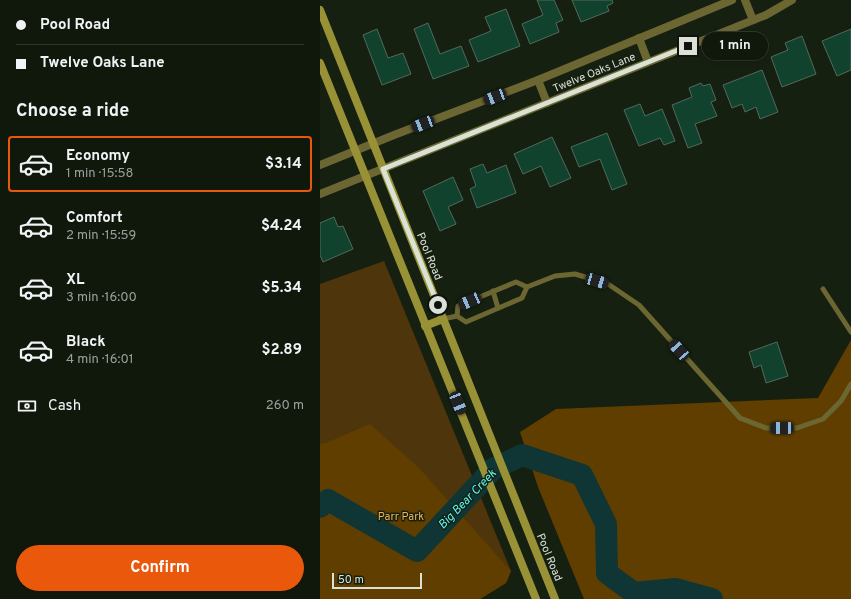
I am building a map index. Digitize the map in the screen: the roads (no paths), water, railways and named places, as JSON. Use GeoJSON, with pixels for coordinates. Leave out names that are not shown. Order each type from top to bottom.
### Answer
{"type":"FeatureCollection","features":[{"type":"Feature","properties":{"kind":"main road","name":"Pool Road"},"geometry":{"type":"LineString","coordinates":[[320,10],[555,599]]}},
{"type":"Feature","properties":{"kind":"main road"},"geometry":{"type":"LineString","coordinates":[[320,63],[536,599]]}},
{"type":"Feature","properties":{"kind":"main road"},"geometry":{"type":"LineString","coordinates":[[425,326],[443,319]]}},
{"type":"Feature","properties":{"kind":"street","name":"Twelve Oaks Lane"},"geometry":{"type":"LineString","coordinates":[[320,165],[538,80],[732,0]]}},
{"type":"Feature","properties":{"kind":"street"},"geometry":{"type":"LineString","coordinates":[[745,0],[753,20]]}},
{"type":"Feature","properties":{"kind":"street","name":"Twelve Oaks Lane"},"geometry":{"type":"LineString","coordinates":[[320,194],[753,20],[792,0]]}},
{"type":"Feature","properties":{"kind":"street","name":"Twelve Oaks Lane"},"geometry":{"type":"LineString","coordinates":[[639,38],[648,62]]}},
{"type":"Feature","properties":{"kind":"street","name":"Twelve Oaks Lane"},"geometry":{"type":"LineString","coordinates":[[538,80],[547,103]]}},
{"type":"Feature","properties":{"kind":"lane"},"geometry":{"type":"LineString","coordinates":[[443,319],[458,316],[466,322],[522,298],[527,287],[556,276],[575,274],[608,284],[639,305],[740,418],[766,428],[797,428],[823,419],[841,401],[851,384]]}},
{"type":"Feature","properties":{"kind":"lane"},"geometry":{"type":"LineString","coordinates":[[458,316],[458,306],[493,291],[516,282],[527,287]]}},
{"type":"Feature","properties":{"kind":"lane"},"geometry":{"type":"LineString","coordinates":[[822,289],[851,332]]}},
{"type":"Feature","properties":{"kind":"lane"},"geometry":{"type":"LineString","coordinates":[[493,291],[498,308]]}},
{"type":"Feature","properties":{"kind":"waterway","name":"Big Bear Creek"},"geometry":{"type":"LineString","coordinates":[[320,507],[328,500],[417,551],[493,469],[522,455],[582,475],[606,524],[607,573],[634,593],[676,589],[712,599]]}},
{"type":"Feature","properties":{"kind":"park label","name":"Parr Park"},"geometry":{"type":"Point","coordinates":[401,516]}}]}
